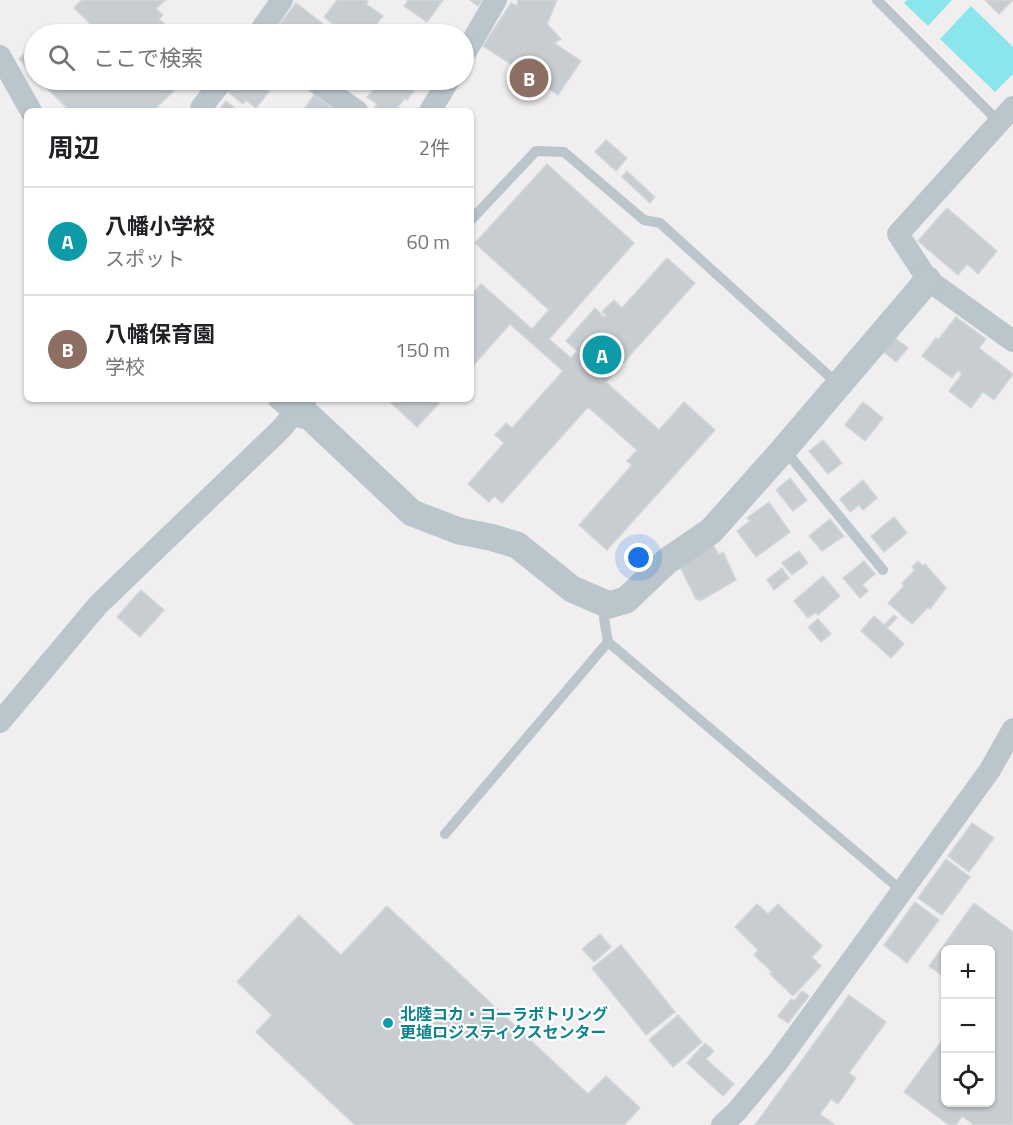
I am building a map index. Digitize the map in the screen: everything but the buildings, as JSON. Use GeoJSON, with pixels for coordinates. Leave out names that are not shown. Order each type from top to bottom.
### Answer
{"type":"FeatureCollection","features":[{"type":"Feature","properties":{"kind":"street"},"geometry":{"type":"LineString","coordinates":[[265,24],[282,0]]}},
{"type":"Feature","properties":{"kind":"street"},"geometry":{"type":"LineString","coordinates":[[474,38],[496,0]]}},
{"type":"Feature","properties":{"kind":"street"},"geometry":{"type":"LineString","coordinates":[[0,56],[28,108]]}},
{"type":"Feature","properties":{"kind":"street"},"geometry":{"type":"LineString","coordinates":[[201,108],[215,90]]}},
{"type":"Feature","properties":{"kind":"street"},"geometry":{"type":"LineString","coordinates":[[327,90],[353,108]]}},
{"type":"Feature","properties":{"kind":"street"},"geometry":{"type":"LineString","coordinates":[[432,108],[443,90]]}},
{"type":"Feature","properties":{"kind":"street"},"geometry":{"type":"LineString","coordinates":[[1006,115],[898,234],[928,280],[1013,342]]}},
{"type":"Feature","properties":{"kind":"street"},"geometry":{"type":"LineString","coordinates":[[0,722],[98,605],[294,404],[411,513],[459,531],[517,545],[572,589],[609,604],[627,600],[667,561],[711,531],[928,280]]}},
{"type":"Feature","properties":{"kind":"street"},"geometry":{"type":"LineString","coordinates":[[722,1125],[736,1112],[777,1063],[990,770],[1013,729]]}},
{"type":"Feature","properties":{"kind":"lane"},"geometry":{"type":"LineString","coordinates":[[877,0],[1006,115]]}},
{"type":"Feature","properties":{"kind":"lane"},"geometry":{"type":"LineString","coordinates":[[474,217],[536,151],[564,152],[644,220],[660,224],[839,385]]}},
{"type":"Feature","properties":{"kind":"lane"},"geometry":{"type":"LineString","coordinates":[[784,449],[883,570]]}},
{"type":"Feature","properties":{"kind":"lane"},"geometry":{"type":"LineString","coordinates":[[609,604],[604,618],[608,642],[902,891]]}},
{"type":"Feature","properties":{"kind":"lane"},"geometry":{"type":"LineString","coordinates":[[445,834],[608,642]]}},
{"type":"Feature","properties":{"kind":"water"},"geometry":{"type":"Polygon","coordinates":[[[907,0],[952,0],[928,26],[904,3],[907,0]]]}},
{"type":"Feature","properties":{"kind":"water"},"geometry":{"type":"Polygon","coordinates":[[[971,6],[1013,47],[1013,74],[995,92],[940,39],[971,6]]]}},
{"type":"Feature","properties":{"kind":"place","name":"八幡保育園"},"geometry":{"type":"Point","coordinates":[529,78]}},
{"type":"Feature","properties":{"kind":"place","name":"八幡小学校"},"geometry":{"type":"Point","coordinates":[602,355]}},
{"type":"Feature","properties":{"kind":"place","name":"北陸コカ・コーラボトリング 更埴ロジスティクスセンター"},"geometry":{"type":"Point","coordinates":[388,1023]}}]}
